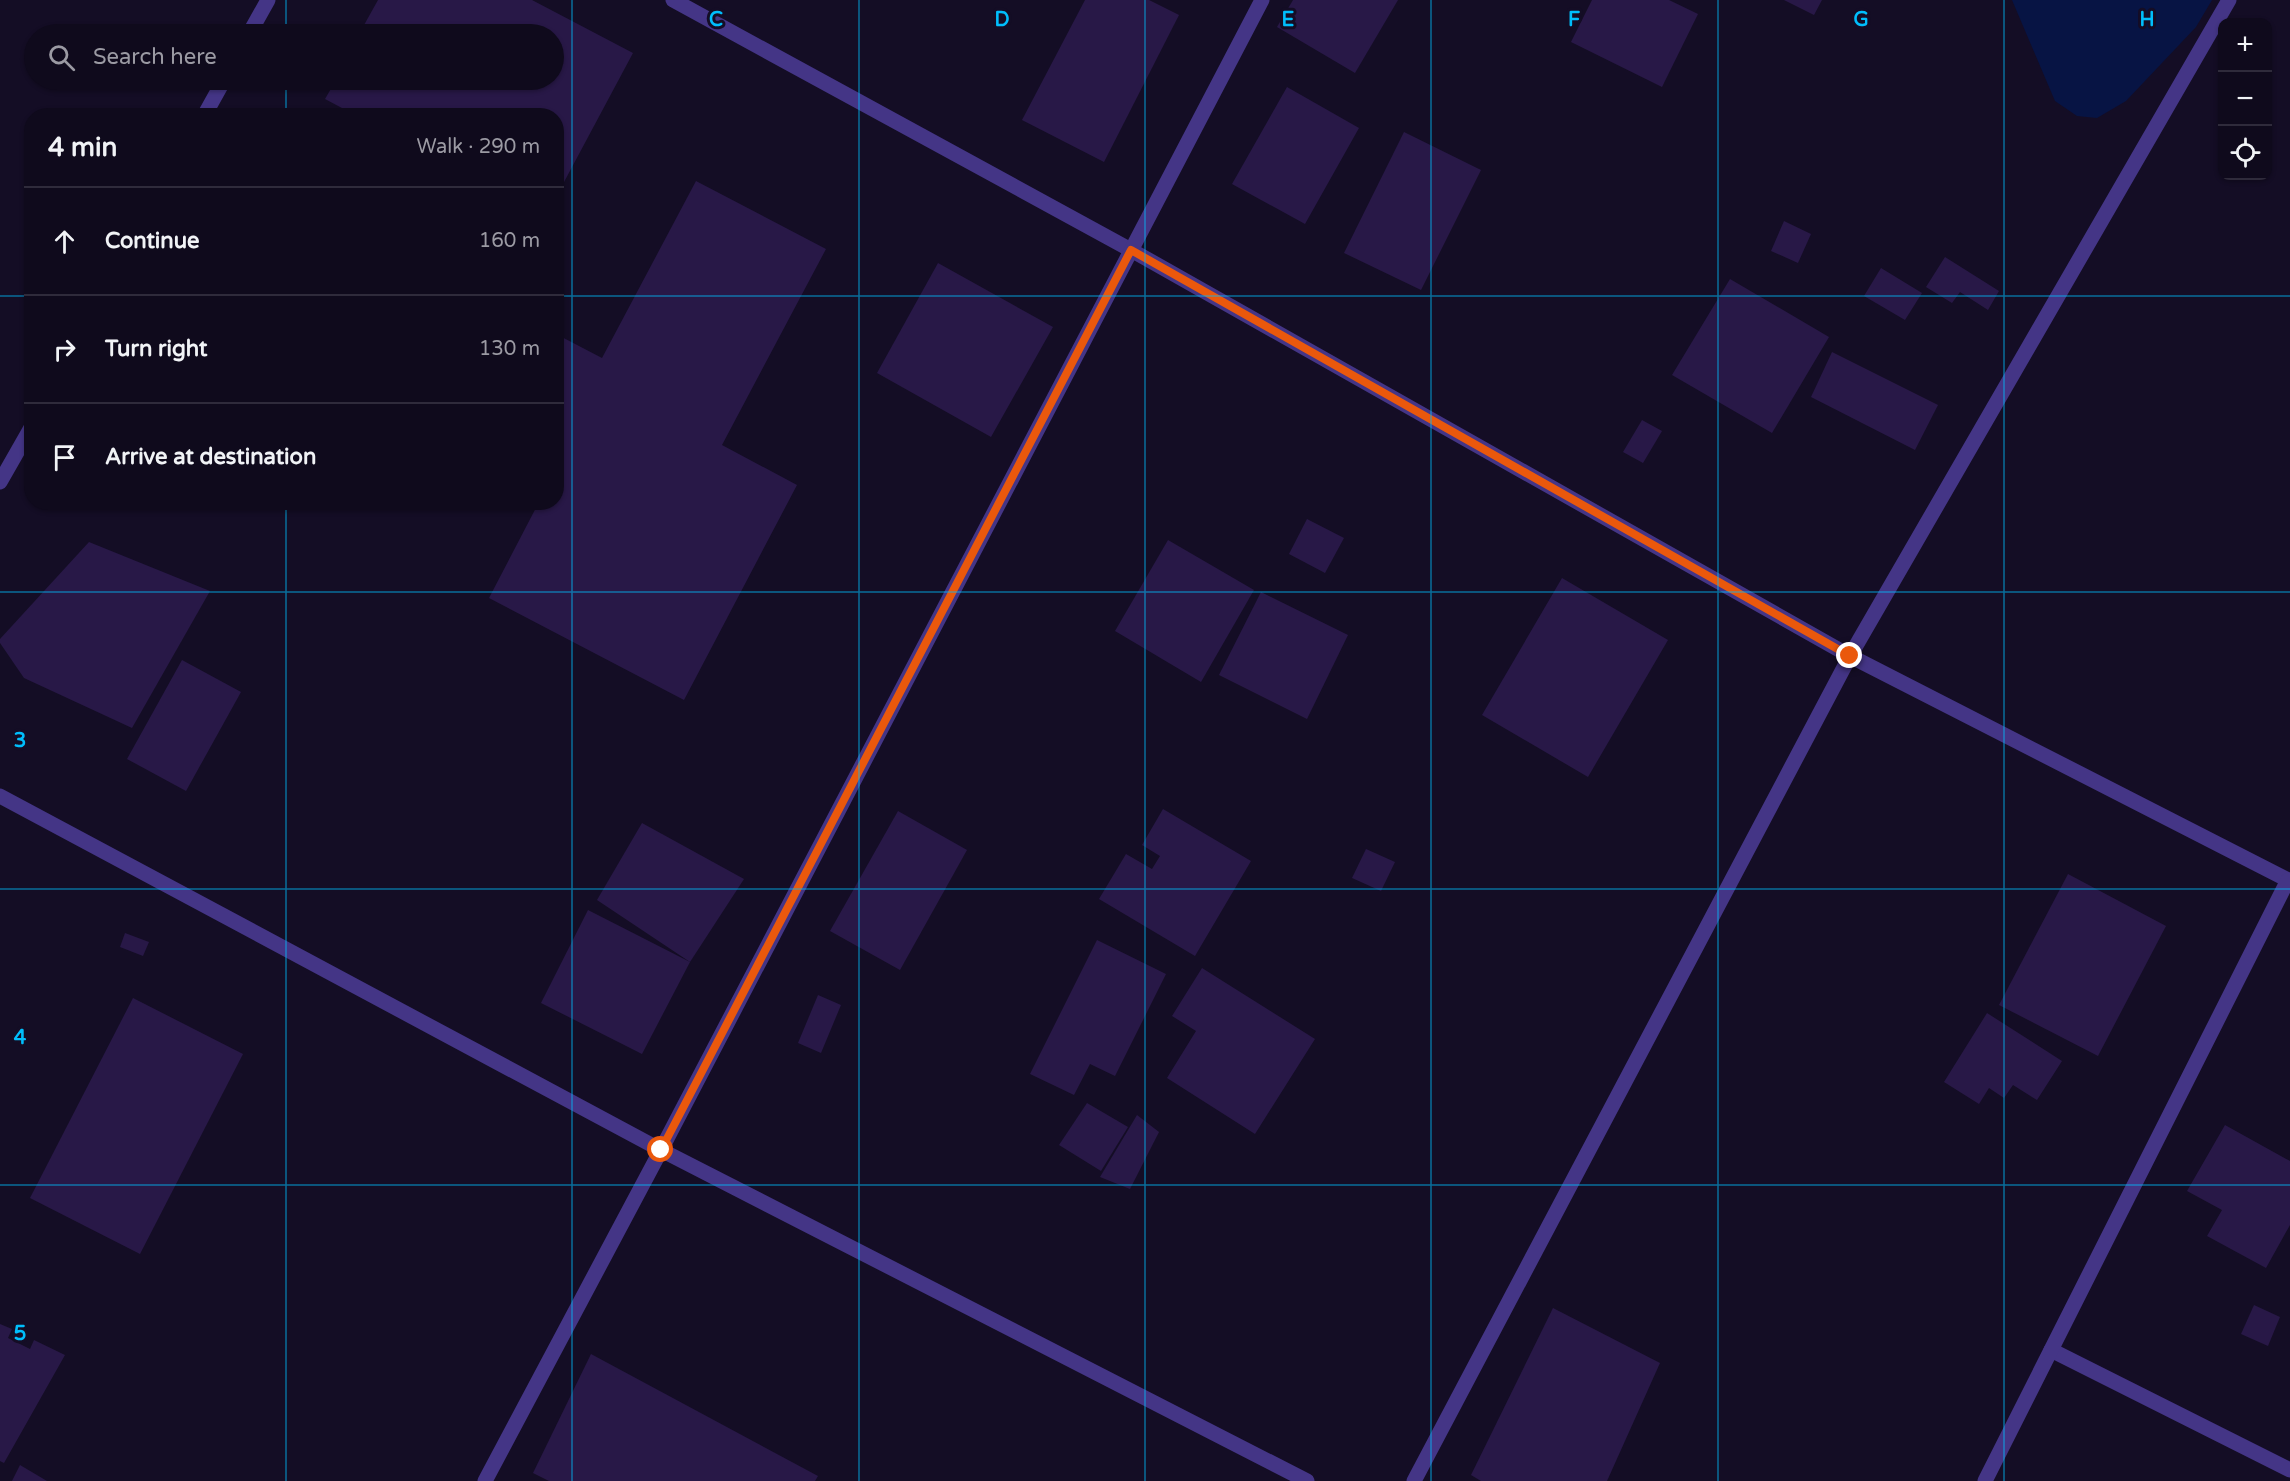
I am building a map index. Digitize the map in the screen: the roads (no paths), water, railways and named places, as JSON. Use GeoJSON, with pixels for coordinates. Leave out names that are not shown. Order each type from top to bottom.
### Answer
{"type":"FeatureCollection","features":[{"type":"Feature","properties":{"kind":"street"},"geometry":{"type":"LineString","coordinates":[[255,24],[268,0]]}},
{"type":"Feature","properties":{"kind":"street"},"geometry":{"type":"LineString","coordinates":[[673,0],[1131,250],[1850,656],[2289,880],[1985,1481]]}},
{"type":"Feature","properties":{"kind":"street"},"geometry":{"type":"LineString","coordinates":[[485,1481],[661,1150],[1262,0]]}},
{"type":"Feature","properties":{"kind":"street"},"geometry":{"type":"LineString","coordinates":[[1413,1481],[1850,656],[2229,0]]}},
{"type":"Feature","properties":{"kind":"street"},"geometry":{"type":"LineString","coordinates":[[208,108],[218,90]]}},
{"type":"Feature","properties":{"kind":"street"},"geometry":{"type":"LineString","coordinates":[[0,482],[24,440]]}},
{"type":"Feature","properties":{"kind":"street"},"geometry":{"type":"LineString","coordinates":[[0,796],[661,1150],[1307,1481]]}},
{"type":"Feature","properties":{"kind":"street"},"geometry":{"type":"LineString","coordinates":[[2051,1350],[2290,1470]]}}]}
